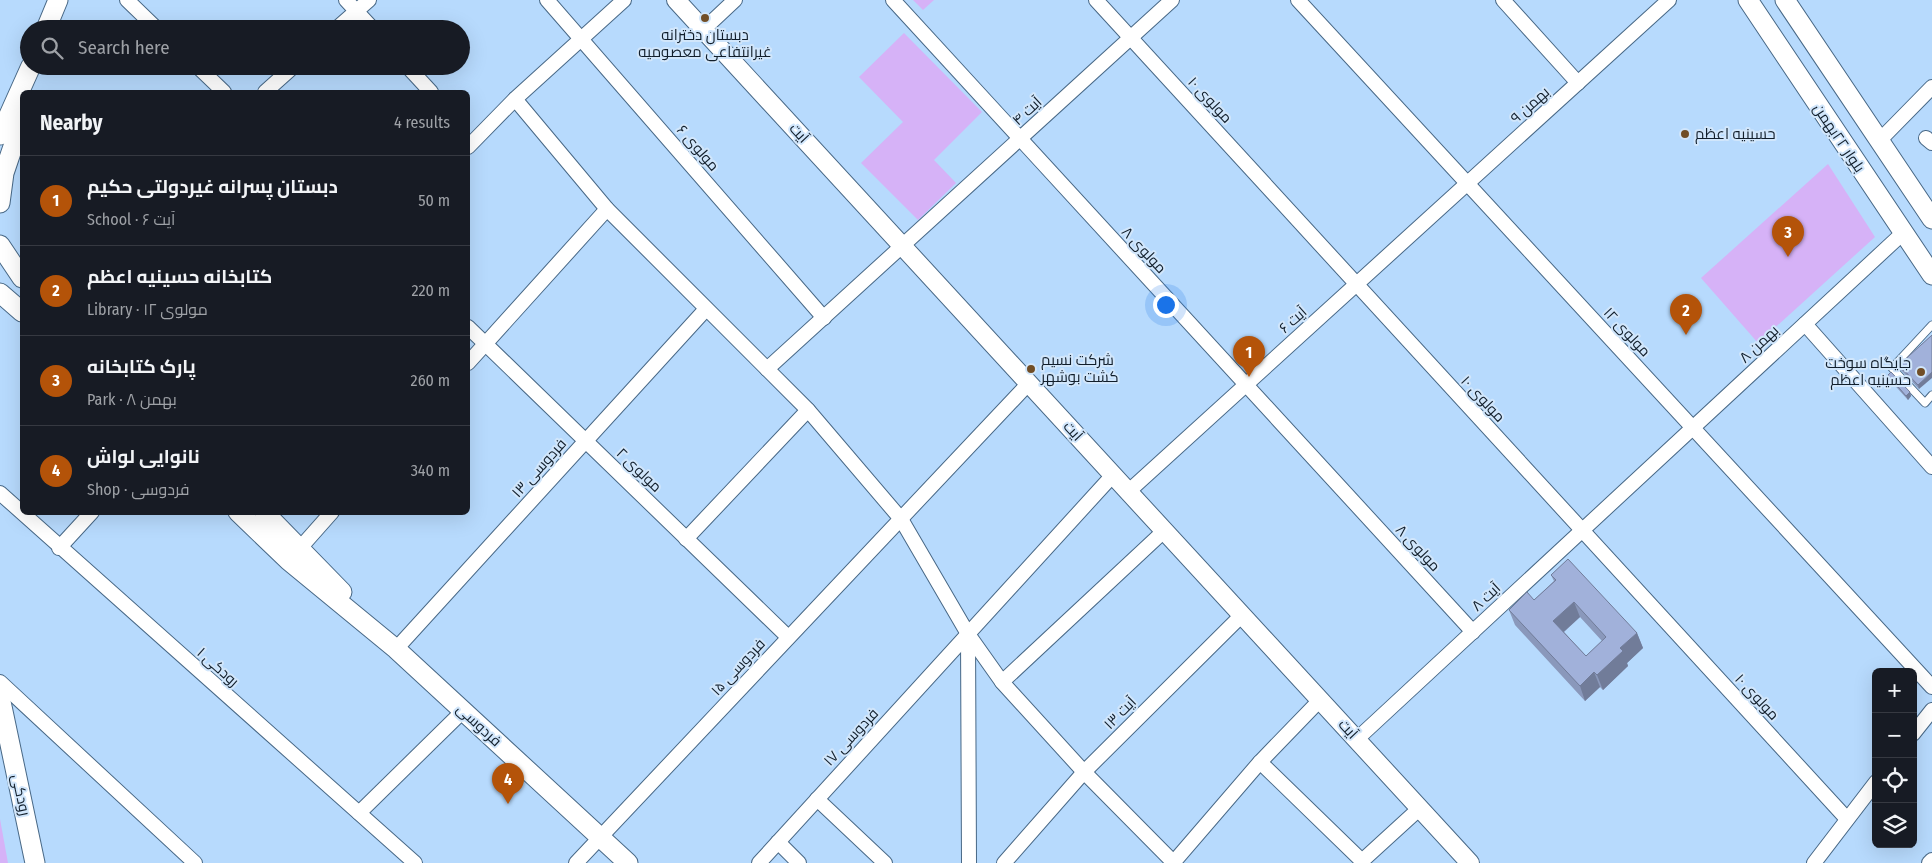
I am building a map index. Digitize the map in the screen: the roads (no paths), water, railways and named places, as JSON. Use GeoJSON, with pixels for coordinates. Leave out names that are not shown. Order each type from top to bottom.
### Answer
{"type":"FeatureCollection","features":[{"type":"Feature","properties":{"kind":"main road"},"geometry":{"type":"LineString","coordinates":[[50,20],[58,0]]}},
{"type":"Feature","properties":{"kind":"main road"},"geometry":{"type":"LineString","coordinates":[[62,20],[70,0]]}},
{"type":"Feature","properties":{"kind":"main road","name":"بلوار ۲۲بهمن"},"geometry":{"type":"LineString","coordinates":[[1748,0],[1932,275]]}},
{"type":"Feature","properties":{"kind":"main road","name":"بلوار ۲۲بهمن"},"geometry":{"type":"LineString","coordinates":[[1785,0],[1830,70],[1932,219]]}},
{"type":"Feature","properties":{"kind":"main road"},"geometry":{"type":"LineString","coordinates":[[1808,92],[1830,70]]}},
{"type":"Feature","properties":{"kind":"main road"},"geometry":{"type":"LineString","coordinates":[[0,134],[26,75]]}},
{"type":"Feature","properties":{"kind":"main road"},"geometry":{"type":"LineString","coordinates":[[34,90],[40,75]]}},
{"type":"Feature","properties":{"kind":"main road"},"geometry":{"type":"LineString","coordinates":[[0,203],[4,173],[20,126]]}},
{"type":"Feature","properties":{"kind":"main road"},"geometry":{"type":"LineString","coordinates":[[0,245],[20,275]]}},
{"type":"Feature","properties":{"kind":"main road"},"geometry":{"type":"LineString","coordinates":[[0,292],[20,310]]}},
{"type":"Feature","properties":{"kind":"main road","name":"فردوسی"},"geometry":{"type":"LineString","coordinates":[[241,515],[289,561],[396,649],[628,863]]}},
{"type":"Feature","properties":{"kind":"main road","name":"فردوسی"},"geometry":{"type":"LineString","coordinates":[[267,515],[301,548],[396,649]]}},
{"type":"Feature","properties":{"kind":"main road","name":"رودکی"},"geometry":{"type":"LineString","coordinates":[[0,697],[35,863]]}},
{"type":"Feature","properties":{"kind":"street"},"geometry":{"type":"LineString","coordinates":[[126,0],[147,20]]}},
{"type":"Feature","properties":{"kind":"street"},"geometry":{"type":"LineString","coordinates":[[346,0],[364,20]]}},
{"type":"Feature","properties":{"kind":"street"},"geometry":{"type":"LineString","coordinates":[[346,20],[369,0]]}},
{"type":"Feature","properties":{"kind":"street","name":"مولوی ۶"},"geometry":{"type":"LineString","coordinates":[[547,0],[824,318]]}},
{"type":"Feature","properties":{"kind":"street"},"geometry":{"type":"LineString","coordinates":[[470,139],[624,0]]}},
{"type":"Feature","properties":{"kind":"street","name":"آیت"},"geometry":{"type":"LineString","coordinates":[[676,0],[1468,862]]}},
{"type":"Feature","properties":{"kind":"street"},"geometry":{"type":"LineString","coordinates":[[703,30],[735,0]]}},
{"type":"Feature","properties":{"kind":"street","name":"مولوی ۸"},"geometry":{"type":"LineString","coordinates":[[893,0],[1473,632]]}},
{"type":"Feature","properties":{"kind":"street","name":"مولوی ۱۰"},"geometry":{"type":"LineString","coordinates":[[1096,0],[1847,819]]}},
{"type":"Feature","properties":{"kind":"street","name":"آیت ۴"},"geometry":{"type":"LineString","coordinates":[[767,369],[904,247],[1172,0]]}},
{"type":"Feature","properties":{"kind":"street","name":"مولوی ۱۲"},"geometry":{"type":"LineString","coordinates":[[1298,0],[1932,687]]}},
{"type":"Feature","properties":{"kind":"street"},"geometry":{"type":"LineString","coordinates":[[1503,0],[1578,83]]}},
{"type":"Feature","properties":{"kind":"street","name":"بهمن ۹"},"geometry":{"type":"LineString","coordinates":[[1412,234],[1669,0]]}},
{"type":"Feature","properties":{"kind":"street"},"geometry":{"type":"LineString","coordinates":[[206,75],[222,90]]}},
{"type":"Feature","properties":{"kind":"street"},"geometry":{"type":"LineString","coordinates":[[266,90],[284,75]]}},
{"type":"Feature","properties":{"kind":"street"},"geometry":{"type":"LineString","coordinates":[[415,75],[429,90]]}},
{"type":"Feature","properties":{"kind":"street"},"geometry":{"type":"LineString","coordinates":[[1879,141],[1932,87]]}},
{"type":"Feature","properties":{"kind":"street"},"geometry":{"type":"LineString","coordinates":[[515,99],[607,209],[808,410],[901,519],[968,634],[1002,682],[1084,772],[1173,863],[1260,762],[1320,700]]}},
{"type":"Feature","properties":{"kind":"street"},"geometry":{"type":"LineString","coordinates":[[470,361],[607,209]]}},
{"type":"Feature","properties":{"kind":"street","name":"بهمن ۸"},"geometry":{"type":"LineString","coordinates":[[1638,479],[1903,233]]}},
{"type":"Feature","properties":{"kind":"street","name":"آیت ۶"},"geometry":{"type":"LineString","coordinates":[[1128,492],[1412,234]]}},
{"type":"Feature","properties":{"kind":"street","name":"فردوسی ۱۳"},"geometry":{"type":"LineString","coordinates":[[396,649],[706,309]]}},
{"type":"Feature","properties":{"kind":"street"},"geometry":{"type":"LineString","coordinates":[[1805,324],[1932,467]]}},
{"type":"Feature","properties":{"kind":"street","name":"مولوی ۲"},"geometry":{"type":"LineString","coordinates":[[470,329],[788,637]]}},
{"type":"Feature","properties":{"kind":"street","name":"فردوسی ۱۵"},"geometry":{"type":"LineString","coordinates":[[576,863],[1029,383]]}},
{"type":"Feature","properties":{"kind":"street"},"geometry":{"type":"LineString","coordinates":[[686,539],[808,410]]}},
{"type":"Feature","properties":{"kind":"street","name":"فردوسی ۱۷"},"geometry":{"type":"LineString","coordinates":[[759,863],[1113,475]]}},
{"type":"Feature","properties":{"kind":"street","name":"آیت ۸"},"geometry":{"type":"LineString","coordinates":[[1357,740],[1638,479]]}},
{"type":"Feature","properties":{"kind":"street","name":"رودکی ۱"},"geometry":{"type":"LineString","coordinates":[[0,493],[20,512]]}},
{"type":"Feature","properties":{"kind":"street","name":"رودکی ۱"},"geometry":{"type":"LineString","coordinates":[[24,515],[359,813],[410,861]]}},
{"type":"Feature","properties":{"kind":"street"},"geometry":{"type":"LineString","coordinates":[[59,548],[89,515]]}},
{"type":"Feature","properties":{"kind":"street"},"geometry":{"type":"LineString","coordinates":[[301,548],[329,515]]}},
{"type":"Feature","properties":{"kind":"street"},"geometry":{"type":"LineString","coordinates":[[1002,682],[1164,531]]}},
{"type":"Feature","properties":{"kind":"street","name":"آیت ۱۳"},"geometry":{"type":"LineString","coordinates":[[1004,863],[1084,772],[1242,615]]}},
{"type":"Feature","properties":{"kind":"street"},"geometry":{"type":"LineString","coordinates":[[968,634],[969,863]]}},
{"type":"Feature","properties":{"kind":"street"},"geometry":{"type":"LineString","coordinates":[[0,682],[195,863]]}},
{"type":"Feature","properties":{"kind":"street"},"geometry":{"type":"LineString","coordinates":[[1917,729],[1932,710]]}},
{"type":"Feature","properties":{"kind":"street"},"geometry":{"type":"LineString","coordinates":[[359,813],[463,711]]}},
{"type":"Feature","properties":{"kind":"street"},"geometry":{"type":"LineString","coordinates":[[1260,762],[1362,861],[1420,808]]}},
{"type":"Feature","properties":{"kind":"street"},"geometry":{"type":"LineString","coordinates":[[1814,863],[1872,787]]}},
{"type":"Feature","properties":{"kind":"street"},"geometry":{"type":"LineString","coordinates":[[817,799],[885,863]]}},
{"type":"Feature","properties":{"kind":"street"},"geometry":{"type":"LineString","coordinates":[[778,842],[799,863]]}},
{"type":"Feature","properties":{"kind":"street"},"geometry":{"type":"LineString","coordinates":[[1823,850],[1831,863]]}},
{"type":"Feature","properties":{"kind":"street"},"geometry":{"type":"LineString","coordinates":[[1929,863],[1932,860]]}},
{"type":"Feature","properties":{"kind":"lane"},"geometry":{"type":"LineString","coordinates":[[1932,325],[1892,368],[1925,403],[1932,395]]}},
{"type":"Feature","properties":{"kind":"place","name":"دبستان دخترانه غیرانتفاعی معصومیه"},"geometry":{"type":"Point","coordinates":[705,18]}},
{"type":"Feature","properties":{"kind":"place","name":"حسینیه اعظم"},"geometry":{"type":"Point","coordinates":[1685,134]}},
{"type":"Feature","properties":{"kind":"place","name":"پارک کتابخانه"},"geometry":{"type":"Point","coordinates":[1788,257]}},
{"type":"Feature","properties":{"kind":"place","name":"کتابخانه حسینیه اعظم"},"geometry":{"type":"Point","coordinates":[1686,335]}},
{"type":"Feature","properties":{"kind":"place","name":"شرکت نسیم کشت بوشهر"},"geometry":{"type":"Point","coordinates":[1031,369]}},
{"type":"Feature","properties":{"kind":"place","name":"جایگاه سوخت حسینیه اعظم"},"geometry":{"type":"Point","coordinates":[1921,372]}},
{"type":"Feature","properties":{"kind":"place","name":"دبستان پسرانه غیردولتی حکیم"},"geometry":{"type":"Point","coordinates":[1249,377]}},
{"type":"Feature","properties":{"kind":"place","name":"نانوایی لواش"},"geometry":{"type":"Point","coordinates":[508,804]}}]}
